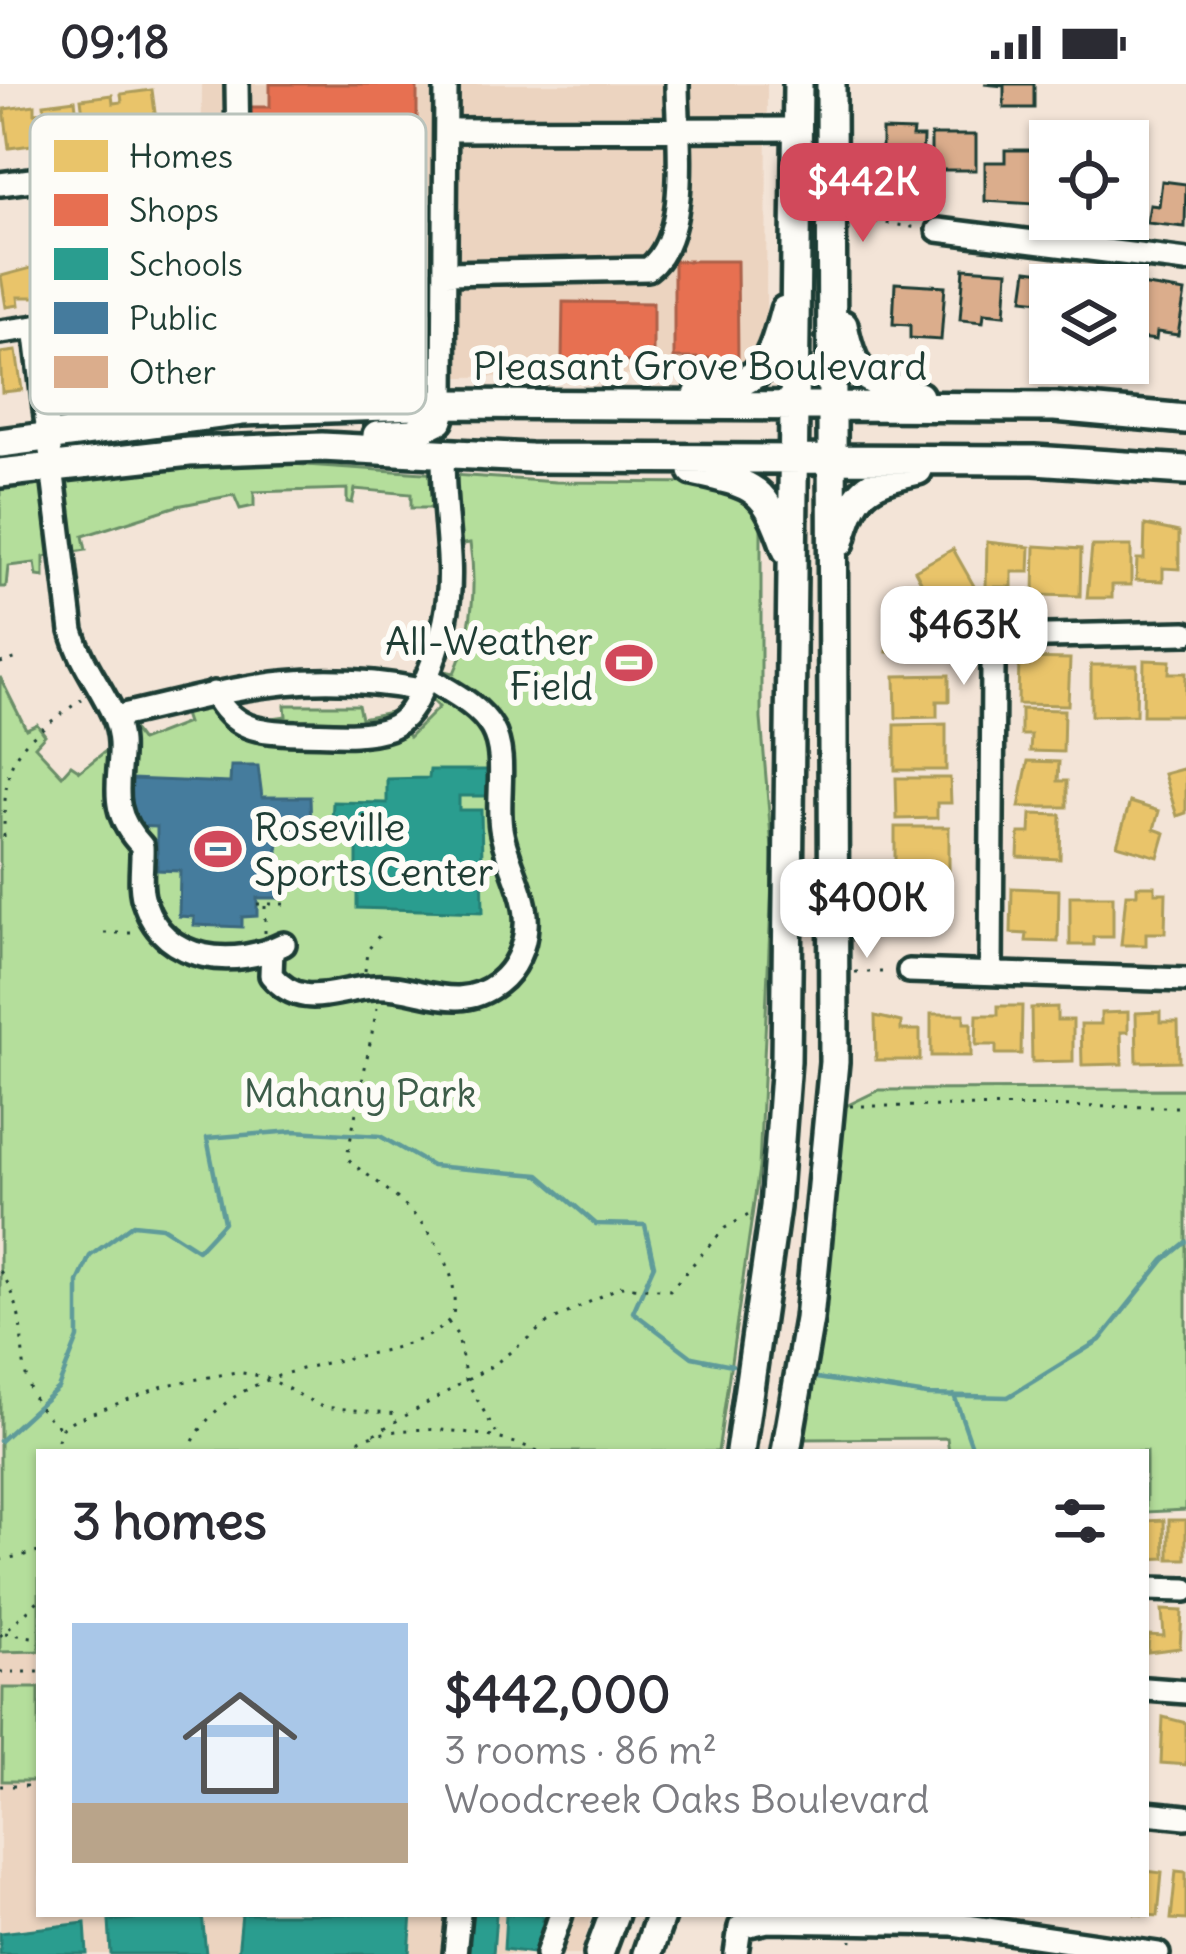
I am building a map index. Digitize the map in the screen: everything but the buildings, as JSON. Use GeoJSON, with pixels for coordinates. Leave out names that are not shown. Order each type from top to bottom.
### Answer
{"type":"FeatureCollection","features":[{"type":"Feature","properties":{"kind":"main road"},"geometry":{"type":"LineString","coordinates":[[740,1449],[775,1207],[790,937],[798,84]]}},
{"type":"Feature","properties":{"kind":"main road"},"geometry":{"type":"LineString","coordinates":[[787,1449],[809,1319],[830,1105],[835,972],[831,84]]}},
{"type":"Feature","properties":{"kind":"main road"},"geometry":{"type":"LineString","coordinates":[[831,269],[848,354],[857,371],[880,386],[952,406]]}},
{"type":"Feature","properties":{"kind":"main road"},"geometry":{"type":"LineString","coordinates":[[660,405],[749,382],[760,374],[773,354],[795,271]]}},
{"type":"Feature","properties":{"kind":"main road"},"geometry":{"type":"LineString","coordinates":[[0,473],[272,447],[333,435],[413,433],[440,420],[444,404]]}},
{"type":"Feature","properties":{"kind":"main road","name":"Pleasant Grove Boulevard"},"geometry":{"type":"LineString","coordinates":[[426,405],[1055,407],[1186,419]]}},
{"type":"Feature","properties":{"kind":"main road","name":"Pleasant Grove Boulevard"},"geometry":{"type":"LineString","coordinates":[[0,443],[220,414]]}},
{"type":"Feature","properties":{"kind":"main road"},"geometry":{"type":"LineString","coordinates":[[272,447],[642,459],[963,459],[1186,470]]}},
{"type":"Feature","properties":{"kind":"main road"},"geometry":{"type":"LineString","coordinates":[[642,459],[758,490],[772,507],[793,567]]}},
{"type":"Feature","properties":{"kind":"main road"},"geometry":{"type":"LineString","coordinates":[[830,568],[849,508],[867,486],[963,459]]}},
{"type":"Feature","properties":{"kind":"main road"},"geometry":{"type":"LineString","coordinates":[[599,1954],[613,1917]]}},
{"type":"Feature","properties":{"kind":"main road"},"geometry":{"type":"LineString","coordinates":[[647,1954],[661,1917]]}},
{"type":"Feature","properties":{"kind":"street"},"geometry":{"type":"LineString","coordinates":[[237,84],[237,114]]}},
{"type":"Feature","properties":{"kind":"street"},"geometry":{"type":"LineString","coordinates":[[444,404],[446,84]]}},
{"type":"Feature","properties":{"kind":"street"},"geometry":{"type":"LineString","coordinates":[[446,273],[648,269],[660,260],[676,226],[676,84]]}},
{"type":"Feature","properties":{"kind":"street"},"geometry":{"type":"LineString","coordinates":[[446,130],[797,129]]}},
{"type":"Feature","properties":{"kind":"street"},"geometry":{"type":"LineString","coordinates":[[0,184],[30,180]]}},
{"type":"Feature","properties":{"kind":"street"},"geometry":{"type":"LineString","coordinates":[[938,230],[1186,261]]}},
{"type":"Feature","properties":{"kind":"street"},"geometry":{"type":"LineString","coordinates":[[0,332],[30,328]]}},
{"type":"Feature","properties":{"kind":"street"},"geometry":{"type":"LineString","coordinates":[[47,414],[72,631],[96,688],[115,717],[122,825],[142,846],[144,903],[156,924],[202,956],[233,961],[273,949],[271,975],[299,996],[336,997],[371,988],[440,1000],[479,992],[512,968],[526,927],[502,836],[495,733],[474,706],[424,684],[312,679],[214,693],[115,717]]}},
{"type":"Feature","properties":{"kind":"street"},"geometry":{"type":"LineString","coordinates":[[214,693],[235,723],[276,732],[350,734],[389,728],[406,716],[444,638],[453,582],[442,522],[443,454]]}},
{"type":"Feature","properties":{"kind":"street"},"geometry":{"type":"LineString","coordinates":[[992,973],[993,665],[998,637],[1186,633]]}},
{"type":"Feature","properties":{"kind":"street"},"geometry":{"type":"LineString","coordinates":[[909,971],[1186,980]]}},
{"type":"Feature","properties":{"kind":"street"},"geometry":{"type":"LineString","coordinates":[[1149,1589],[1186,1590]]}},
{"type":"Feature","properties":{"kind":"street"},"geometry":{"type":"LineString","coordinates":[[1149,1689],[1186,1692]]}},
{"type":"Feature","properties":{"kind":"street"},"geometry":{"type":"LineString","coordinates":[[1149,1813],[1186,1817]]}},
{"type":"Feature","properties":{"kind":"street"},"geometry":{"type":"LineString","coordinates":[[455,1954],[459,1917]]}},
{"type":"Feature","properties":{"kind":"street"},"geometry":{"type":"LineString","coordinates":[[547,1954],[560,1917]]}},
{"type":"Feature","properties":{"kind":"street"},"geometry":{"type":"LineString","coordinates":[[736,1954],[740,1927],[768,1921],[953,1924],[1158,1954]]}},
{"type":"Feature","properties":{"kind":"path"},"geometry":{"type":"LineString","coordinates":[[832,217],[938,230]]}},
{"type":"Feature","properties":{"kind":"path"},"geometry":{"type":"LineString","coordinates":[[0,663],[22,657]]}},
{"type":"Feature","properties":{"kind":"path"},"geometry":{"type":"LineString","coordinates":[[4,837],[4,783],[14,756],[31,736],[96,688]]}},
{"type":"Feature","properties":{"kind":"path"},"geometry":{"type":"LineString","coordinates":[[257,904],[287,904],[287,899]]}},
{"type":"Feature","properties":{"kind":"path"},"geometry":{"type":"LineString","coordinates":[[266,904],[273,949]]}},
{"type":"Feature","properties":{"kind":"path"},"geometry":{"type":"LineString","coordinates":[[104,934],[143,933],[156,924]]}},
{"type":"Feature","properties":{"kind":"path"},"geometry":{"type":"LineString","coordinates":[[190,1449],[205,1423],[268,1379],[345,1355],[421,1340],[448,1322],[455,1295],[437,1243],[404,1205],[354,1166],[347,1147],[351,1119],[368,1072],[371,988],[367,951],[382,932]]}},
{"type":"Feature","properties":{"kind":"path"},"geometry":{"type":"LineString","coordinates":[[835,972],[909,971]]}},
{"type":"Feature","properties":{"kind":"path"},"geometry":{"type":"LineString","coordinates":[[830,1105],[1186,1107]]}},
{"type":"Feature","properties":{"kind":"path"},"geometry":{"type":"LineString","coordinates":[[356,1449],[360,1440],[466,1380],[546,1324],[621,1286],[670,1290],[736,1220],[763,1205],[775,1207]]}},
{"type":"Feature","properties":{"kind":"path"},"geometry":{"type":"LineString","coordinates":[[0,1271],[13,1295],[12,1334]]}},
{"type":"Feature","properties":{"kind":"path"},"geometry":{"type":"LineString","coordinates":[[448,1322],[458,1336],[466,1380],[499,1438]]}},
{"type":"Feature","properties":{"kind":"path"},"geometry":{"type":"LineString","coordinates":[[55,1449],[62,1429],[166,1385],[236,1372],[268,1379],[322,1407],[402,1414]]}},
{"type":"Feature","properties":{"kind":"path"},"geometry":{"type":"LineString","coordinates":[[31,1409],[62,1429]]}},
{"type":"Feature","properties":{"kind":"path"},"geometry":{"type":"LineString","coordinates":[[374,1434],[469,1432],[531,1449]]}},
{"type":"Feature","properties":{"kind":"path"},"geometry":{"type":"LineString","coordinates":[[0,1560],[36,1553]]}},
{"type":"Feature","properties":{"kind":"path"},"geometry":{"type":"LineString","coordinates":[[36,1603],[2,1634],[36,1638]]}},
{"type":"Feature","properties":{"kind":"path"},"geometry":{"type":"LineString","coordinates":[[0,1672],[36,1672]]}},
{"type":"Feature","properties":{"kind":"path"},"geometry":{"type":"LineString","coordinates":[[0,1786],[36,1786]]}},
{"type":"Feature","properties":{"kind":"shaded area"},"geometry":{"type":"Polygon","coordinates":[[[202,84],[767,84],[766,333],[759,356],[732,374],[426,377],[426,114],[202,114],[202,84]]]}},
{"type":"Feature","properties":{"kind":"shaded area"},"geometry":{"type":"Polygon","coordinates":[[[36,1651],[36,1917],[592,1917],[580,1954],[0,1954],[0,1652],[36,1651]]]}},
{"type":"Feature","properties":{"kind":"green space","name":"Mahany Park"},"geometry":{"type":"Polygon","coordinates":[[[247,461],[556,482],[716,483],[740,491],[761,527],[761,719],[773,860],[759,1168],[718,1449],[36,1449],[36,1651],[0,1652],[0,677],[26,729],[37,724],[45,735],[35,746],[62,775],[71,765],[80,771],[133,730],[141,741],[187,723],[183,711],[229,701],[229,706],[259,720],[286,716],[285,705],[358,705],[361,718],[391,712],[409,737],[439,707],[430,698],[440,670],[454,673],[469,626],[473,593],[470,543],[456,545],[450,508],[411,508],[411,494],[355,489],[352,503],[347,502],[347,489],[254,492],[254,506],[240,509],[234,495],[177,506],[83,536],[86,550],[44,557],[44,577],[37,576],[35,563],[8,566],[6,587],[0,587],[0,486],[116,469],[247,461]]]}},
{"type":"Feature","properties":{"kind":"green space"},"geometry":{"type":"Polygon","coordinates":[[[1186,1089],[1186,1510],[1149,1512],[1149,1449],[949,1449],[947,1438],[799,1439],[840,1109],[879,1090],[1186,1089]]]}},
{"type":"Feature","properties":{"kind":"green space"},"geometry":{"type":"Polygon","coordinates":[[[3,1688],[36,1688],[36,1781],[2,1781],[3,1688]]]}},
{"type":"Feature","properties":{"kind":"waterway"},"geometry":{"type":"LineString","coordinates":[[0,1441],[58,1388],[78,1338],[78,1282],[90,1256],[133,1224],[162,1227],[198,1250],[224,1222],[207,1138],[294,1131],[380,1136],[432,1166],[539,1175],[596,1224],[645,1225],[654,1265],[633,1312],[692,1357],[732,1365]]}},
{"type":"Feature","properties":{"kind":"waterway"},"geometry":{"type":"LineString","coordinates":[[810,1377],[927,1395],[1008,1397],[1100,1340],[1164,1260],[1186,1242]]}},
{"type":"Feature","properties":{"kind":"waterway"},"geometry":{"type":"LineString","coordinates":[[954,1395],[973,1449]]}},
{"type":"Feature","properties":{"kind":"place","name":"All-Weather Field"},"geometry":{"type":"Point","coordinates":[629,663]}},
{"type":"Feature","properties":{"kind":"place","name":"Roseville Sports Center"},"geometry":{"type":"Point","coordinates":[218,849]}}]}
